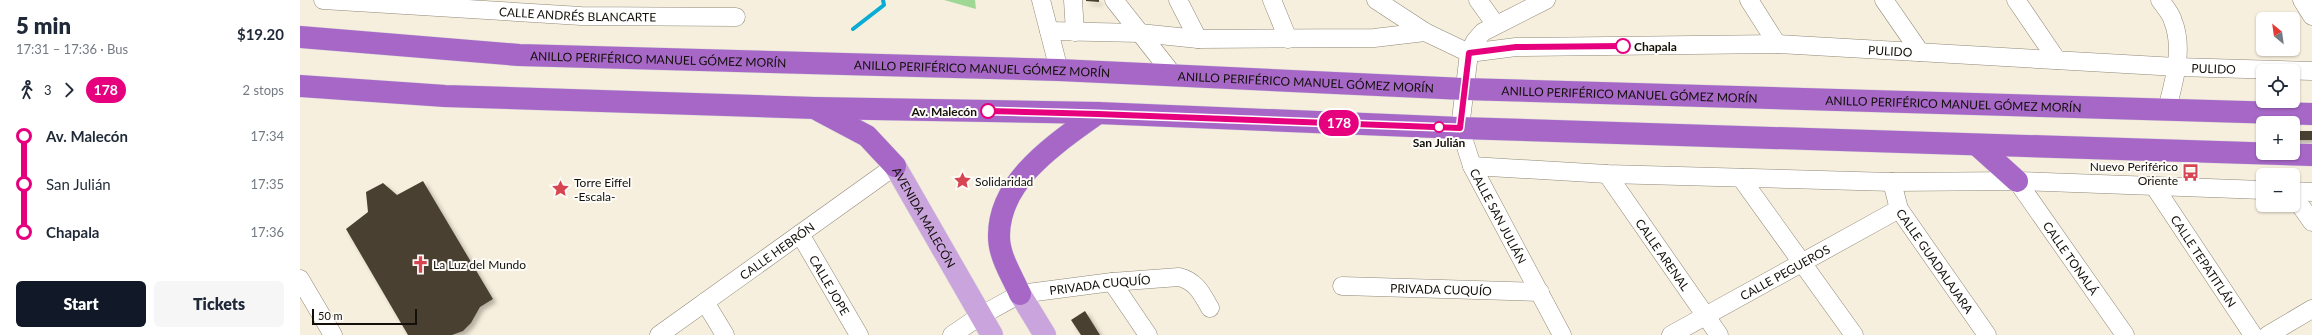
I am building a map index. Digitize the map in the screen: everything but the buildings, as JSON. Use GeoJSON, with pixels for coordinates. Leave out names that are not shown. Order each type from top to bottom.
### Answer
{"type":"FeatureCollection","features":[{"type":"Feature","properties":{"kind":"highway","name":"ANILLO PERIFÉRICO MANUEL GÓMEZ MORÍN"},"geometry":{"type":"LineString","coordinates":[[300,37],[520,55],[1059,70],[1464,89],[2312,114]]}},
{"type":"Feature","properties":{"kind":"highway"},"geometry":{"type":"LineString","coordinates":[[300,86],[445,96],[815,108],[1098,114],[1460,128],[2312,155]]}},
{"type":"Feature","properties":{"kind":"highway","name":"AVENIDA MALECÓN"},"geometry":{"type":"LineString","coordinates":[[815,108],[867,136],[895,166]]}},
{"type":"Feature","properties":{"kind":"highway"},"geometry":{"type":"LineString","coordinates":[[1020,294],[1005,262],[999,238],[1002,213],[1012,189],[1029,169],[1062,139],[1098,114]]}},
{"type":"Feature","properties":{"kind":"highway"},"geometry":{"type":"LineString","coordinates":[[1976,145],[2017,180]]}},
{"type":"Feature","properties":{"kind":"main road","name":"AVENIDA MALECÓN"},"geometry":{"type":"LineString","coordinates":[[895,166],[992,335]]}},
{"type":"Feature","properties":{"kind":"main road"},"geometry":{"type":"LineString","coordinates":[[1020,294],[1045,335]]}},
{"type":"Feature","properties":{"kind":"street","name":"CALLE ANDRÉS BLANCARTE"},"geometry":{"type":"LineString","coordinates":[[323,0],[580,16],[736,17]]}},
{"type":"Feature","properties":{"kind":"street"},"geometry":{"type":"LineString","coordinates":[[1041,0],[1059,70]]}},
{"type":"Feature","properties":{"kind":"street"},"geometry":{"type":"LineString","coordinates":[[1073,0],[1075,32]]}},
{"type":"Feature","properties":{"kind":"street"},"geometry":{"type":"LineString","coordinates":[[1114,0],[1174,76]]}},
{"type":"Feature","properties":{"kind":"street"},"geometry":{"type":"LineString","coordinates":[[1178,0],[1198,39]]}},
{"type":"Feature","properties":{"kind":"street"},"geometry":{"type":"LineString","coordinates":[[1272,0],[1288,39]]}},
{"type":"Feature","properties":{"kind":"street"},"geometry":{"type":"LineString","coordinates":[[1376,0],[1425,32],[1469,53],[1475,41],[1483,32],[1546,0]]}},
{"type":"Feature","properties":{"kind":"street"},"geometry":{"type":"LineString","coordinates":[[1478,0],[1496,25]]}},
{"type":"Feature","properties":{"kind":"street"},"geometry":{"type":"LineString","coordinates":[[1749,0],[1777,44]]}},
{"type":"Feature","properties":{"kind":"street"},"geometry":{"type":"LineString","coordinates":[[1884,0],[1920,52]]}},
{"type":"Feature","properties":{"kind":"street"},"geometry":{"type":"LineString","coordinates":[[2016,0],[2057,60]]}},
{"type":"Feature","properties":{"kind":"street"},"geometry":{"type":"LineString","coordinates":[[2160,0],[2173,19],[2178,37],[2177,67],[2167,109]]}},
{"type":"Feature","properties":{"kind":"street"},"geometry":{"type":"LineString","coordinates":[[2302,0],[2312,16]]}},
{"type":"Feature","properties":{"kind":"street"},"geometry":{"type":"LineString","coordinates":[[1049,31],[1140,33],[1198,39],[1374,38],[1425,32]]}},
{"type":"Feature","properties":{"kind":"street","name":"PULIDO"},"geometry":{"type":"LineString","coordinates":[[1469,53],[1516,47],[1777,44],[2177,67],[2312,71]]}},
{"type":"Feature","properties":{"kind":"street","name":"CALLE SAN JULIÁN"},"geometry":{"type":"LineString","coordinates":[[1469,53],[1460,128],[1472,166],[1562,335]]}},
{"type":"Feature","properties":{"kind":"street","name":"CALLE HEBRÓN"},"geometry":{"type":"LineString","coordinates":[[659,335],[895,166]]}},
{"type":"Feature","properties":{"kind":"street"},"geometry":{"type":"LineString","coordinates":[[1472,166],[1607,174],[1892,182],[2017,180],[2256,190]]}},
{"type":"Feature","properties":{"kind":"street","name":"CALLE ARENAL"},"geometry":{"type":"LineString","coordinates":[[1607,174],[1719,335]]}},
{"type":"Feature","properties":{"kind":"street"},"geometry":{"type":"LineString","coordinates":[[1741,178],[1803,261],[1854,335]]}},
{"type":"Feature","properties":{"kind":"street","name":"CALLE TONALÁ"},"geometry":{"type":"LineString","coordinates":[[2017,180],[2125,335]]}},
{"type":"Feature","properties":{"kind":"street","name":"CALLE GUADALAJARA"},"geometry":{"type":"LineString","coordinates":[[1892,182],[1899,208],[1987,335]]}},
{"type":"Feature","properties":{"kind":"street","name":"CALLE TEPATITLÁN"},"geometry":{"type":"LineString","coordinates":[[2154,186],[2253,335]]}},
{"type":"Feature","properties":{"kind":"street"},"geometry":{"type":"LineString","coordinates":[[2300,191],[2312,192]]}},
{"type":"Feature","properties":{"kind":"street"},"geometry":{"type":"LineString","coordinates":[[2300,205],[2312,222]]}},
{"type":"Feature","properties":{"kind":"street","name":"CALLE PEGUEROS"},"geometry":{"type":"LineString","coordinates":[[1671,335],[1706,317],[1899,208]]}},
{"type":"Feature","properties":{"kind":"street","name":"CALLE JOPE"},"geometry":{"type":"LineString","coordinates":[[800,234],[859,335]]}},
{"type":"Feature","properties":{"kind":"street","name":"PRIVADA CUQUÍO"},"geometry":{"type":"LineString","coordinates":[[952,335],[980,316],[1020,294],[1112,282],[1179,277],[1189,279],[1196,286],[1210,308]]}},
{"type":"Feature","properties":{"kind":"street"},"geometry":{"type":"LineString","coordinates":[[300,279],[331,334]]}},
{"type":"Feature","properties":{"kind":"street"},"geometry":{"type":"LineString","coordinates":[[1112,282],[1148,335]]}},
{"type":"Feature","properties":{"kind":"street","name":"PRIVADA CUQUÍO"},"geometry":{"type":"LineString","coordinates":[[1342,286],[1540,292]]}},
{"type":"Feature","properties":{"kind":"street"},"geometry":{"type":"LineString","coordinates":[[706,302],[725,335]]}},
{"type":"Feature","properties":{"kind":"street"},"geometry":{"type":"LineString","coordinates":[[2268,335],[2312,309]]}},
{"type":"Feature","properties":{"kind":"green space"},"geometry":{"type":"Polygon","coordinates":[[[944,0],[975,0],[976,9],[944,0]]]}},
{"type":"Feature","properties":{"kind":"waterway"},"geometry":{"type":"LineString","coordinates":[[853,29],[884,5],[883,0]]}},
{"type":"Feature","properties":{"kind":"bus line","name":"178"},"geometry":{"type":"LineString","coordinates":[[988,111],[1460,128],[1469,53],[1516,47],[1623,46]]}},
{"type":"Feature","properties":{"kind":"place","name":"Chapala"},"geometry":{"type":"Point","coordinates":[1623,46]}},
{"type":"Feature","properties":{"kind":"place","name":"Av. Malecón"},"geometry":{"type":"Point","coordinates":[988,111]}},
{"type":"Feature","properties":{"kind":"place","name":"San Julián"},"geometry":{"type":"Point","coordinates":[1439,127]}},
{"type":"Feature","properties":{"kind":"place","name":"Nuevo Periférico Oriente"},"geometry":{"type":"Point","coordinates":[2191,173]}},
{"type":"Feature","properties":{"kind":"place","name":"Solidaridad"},"geometry":{"type":"Point","coordinates":[962,181]}},
{"type":"Feature","properties":{"kind":"place","name":"Torre Eiffel -Escala-"},"geometry":{"type":"Point","coordinates":[561,189]}},
{"type":"Feature","properties":{"kind":"place","name":"La Luz del Mundo"},"geometry":{"type":"Point","coordinates":[420,264]}}]}
